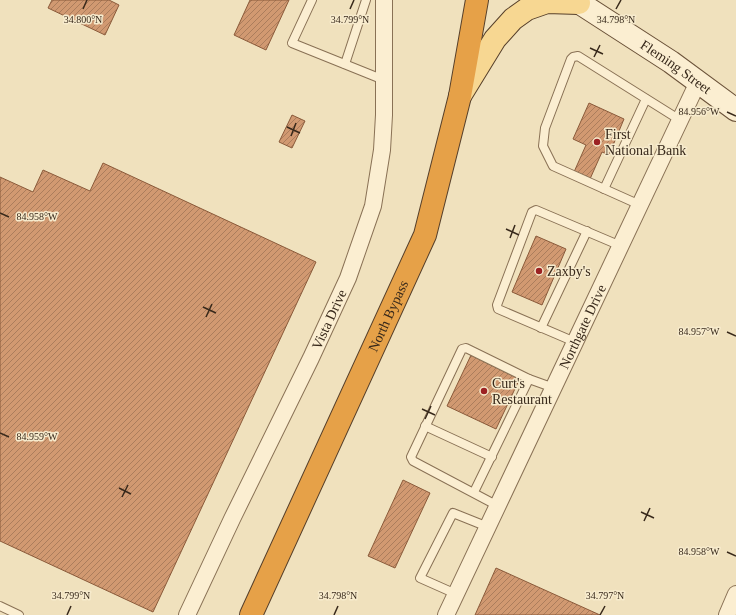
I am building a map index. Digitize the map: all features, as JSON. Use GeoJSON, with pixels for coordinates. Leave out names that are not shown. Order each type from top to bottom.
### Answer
{"type":"FeatureCollection","features":[{"type":"Feature","properties":{"kind":"highway","name":"North Bypass"},"geometry":{"type":"LineString","coordinates":[[251,615],[425,235],[460,96],[477,0]]}},
{"type":"Feature","properties":{"kind":"main road"},"geometry":{"type":"LineString","coordinates":[[460,96],[495,39],[513,19],[527,9],[547,2],[577,1]]}},
{"type":"Feature","properties":{"kind":"street","name":"Vista Drive"},"geometry":{"type":"LineString","coordinates":[[187,615],[348,278],[373,206],[382,150],[384,0]]}},
{"type":"Feature","properties":{"kind":"street","name":"Fleming Street"},"geometry":{"type":"LineString","coordinates":[[577,1],[672,62],[736,110]]}},
{"type":"Feature","properties":{"kind":"street","name":"Northgate Drive"},"geometry":{"type":"LineString","coordinates":[[446,615],[698,82]]}},
{"type":"Feature","properties":{"kind":"street"},"geometry":{"type":"LineString","coordinates":[[727,615],[736,594]]}},
{"type":"Feature","properties":{"kind":"lane"},"geometry":{"type":"LineString","coordinates":[[312,0],[292,43],[384,80]]}},
{"type":"Feature","properties":{"kind":"lane"},"geometry":{"type":"LineString","coordinates":[[345,64],[366,0]]}},
{"type":"Feature","properties":{"kind":"lane"},"geometry":{"type":"LineString","coordinates":[[640,205],[553,166],[543,146],[545,128],[571,59],[578,56],[680,120]]}},
{"type":"Feature","properties":{"kind":"lane"},"geometry":{"type":"LineString","coordinates":[[604,189],[646,99]]}},
{"type":"Feature","properties":{"kind":"lane"},"geometry":{"type":"LineString","coordinates":[[575,342],[498,309],[497,305],[532,212],[536,210],[621,246]]}},
{"type":"Feature","properties":{"kind":"lane"},"geometry":{"type":"LineString","coordinates":[[541,328],[587,231]]}},
{"type":"Feature","properties":{"kind":"lane"},"geometry":{"type":"LineString","coordinates":[[498,506],[413,461],[412,457],[425,426],[464,348],[529,379],[554,388]]}},
{"type":"Feature","properties":{"kind":"lane"},"geometry":{"type":"LineString","coordinates":[[474,492],[529,379]]}},
{"type":"Feature","properties":{"kind":"lane"},"geometry":{"type":"LineString","coordinates":[[425,426],[492,457]]}},
{"type":"Feature","properties":{"kind":"lane"},"geometry":{"type":"LineString","coordinates":[[456,594],[420,578],[453,513],[488,527]]}},
{"type":"Feature","properties":{"kind":"lane"},"geometry":{"type":"LineString","coordinates":[[0,606],[19,615]]}},
{"type":"Feature","properties":{"kind":"building"},"geometry":{"type":"Polygon","coordinates":[[[52,0],[109,0],[119,5],[105,35],[48,8],[52,0]]]}},
{"type":"Feature","properties":{"kind":"building"},"geometry":{"type":"Polygon","coordinates":[[[250,0],[289,0],[266,50],[234,35],[250,0]]]}},
{"type":"Feature","properties":{"kind":"building","name":"First National Bank"},"geometry":{"type":"Polygon","coordinates":[[[589,103],[624,119],[609,155],[602,152],[590,179],[574,172],[586,145],[573,139],[589,103]]]}},
{"type":"Feature","properties":{"kind":"building"},"geometry":{"type":"Polygon","coordinates":[[[292,115],[305,121],[292,148],[279,142],[292,115]]]}},
{"type":"Feature","properties":{"kind":"building"},"geometry":{"type":"Polygon","coordinates":[[[103,163],[316,262],[153,612],[0,541],[0,177],[33,192],[43,170],[90,191],[103,163]]]}},
{"type":"Feature","properties":{"kind":"building","name":"Zaxby's"},"geometry":{"type":"Polygon","coordinates":[[[536,236],[566,249],[542,305],[512,292],[536,236]]]}},
{"type":"Feature","properties":{"kind":"building","name":"Curt's Restaurant"},"geometry":{"type":"Polygon","coordinates":[[[472,353],[521,376],[496,429],[447,406],[472,353]]]}},
{"type":"Feature","properties":{"kind":"building"},"geometry":{"type":"Polygon","coordinates":[[[403,480],[430,493],[395,568],[368,556],[403,480]]]}},
{"type":"Feature","properties":{"kind":"building"},"geometry":{"type":"Polygon","coordinates":[[[496,568],[600,615],[475,615],[496,568]]]}},
{"type":"Feature","properties":{"kind":"place","name":"First National Bank"},"geometry":{"type":"Point","coordinates":[597,142]}},
{"type":"Feature","properties":{"kind":"place","name":"Zaxby's"},"geometry":{"type":"Point","coordinates":[539,271]}},
{"type":"Feature","properties":{"kind":"place","name":"Curt's Restaurant"},"geometry":{"type":"Point","coordinates":[484,391]}}]}
